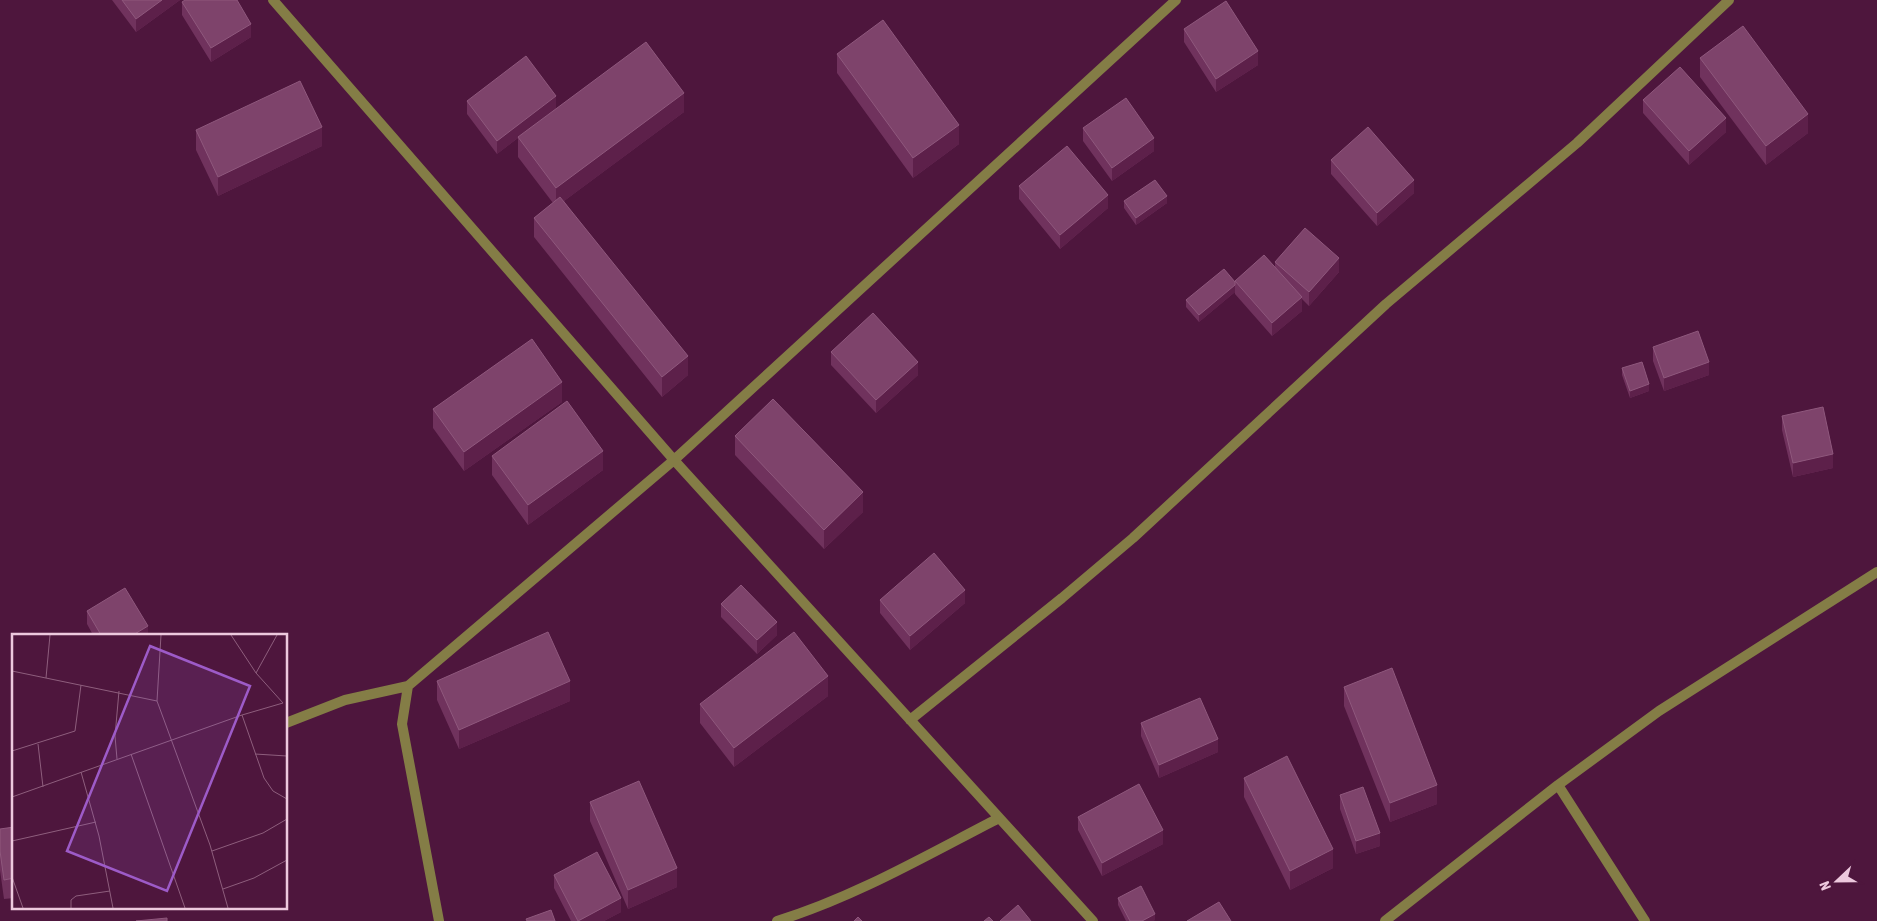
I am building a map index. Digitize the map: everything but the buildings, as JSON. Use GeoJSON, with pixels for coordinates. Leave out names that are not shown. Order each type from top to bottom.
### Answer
{"type":"FeatureCollection","features":[{"type":"Feature","properties":{"kind":"street"},"geometry":{"type":"LineString","coordinates":[[273,0],[674,460],[1093,921]]}},
{"type":"Feature","properties":{"kind":"street"},"geometry":{"type":"LineString","coordinates":[[288,723],[344,700],[408,686],[674,460],[1176,0]]}},
{"type":"Feature","properties":{"kind":"street"},"geometry":{"type":"LineString","coordinates":[[910,720],[1062,598],[1133,538],[1386,304],[1576,143],[1729,0]]}},
{"type":"Feature","properties":{"kind":"street"},"geometry":{"type":"LineString","coordinates":[[1385,921],[1558,785],[1659,711],[1877,572]]}},
{"type":"Feature","properties":{"kind":"street"},"geometry":{"type":"LineString","coordinates":[[408,686],[402,724],[439,921]]}},
{"type":"Feature","properties":{"kind":"street"},"geometry":{"type":"LineString","coordinates":[[1558,785],[1645,921]]}},
{"type":"Feature","properties":{"kind":"street"},"geometry":{"type":"LineString","coordinates":[[777,921],[819,908],[865,887],[999,818]]}}]}
